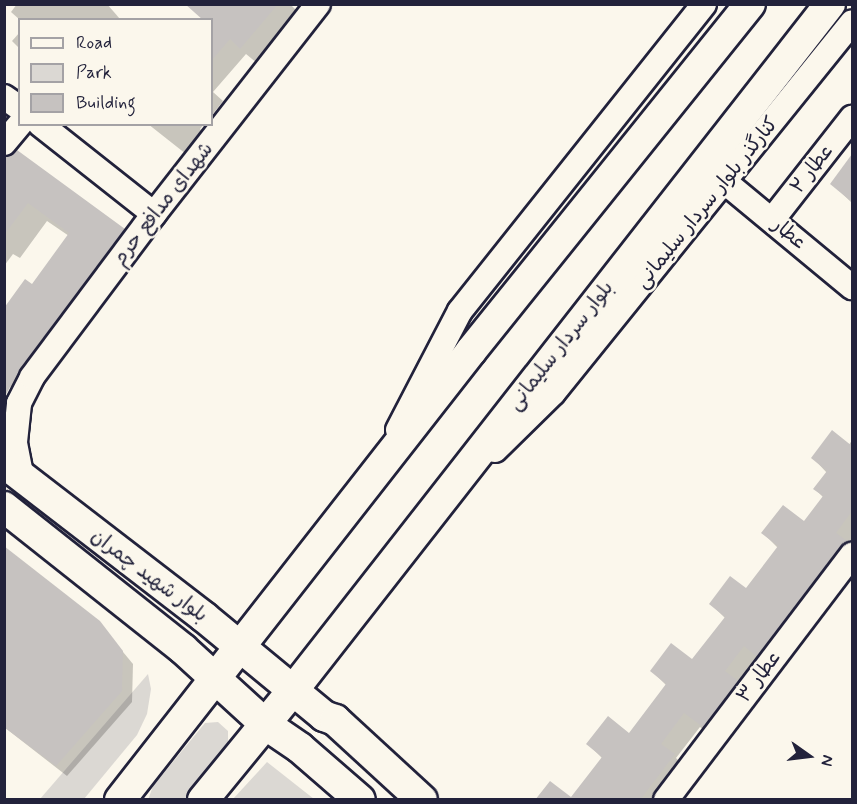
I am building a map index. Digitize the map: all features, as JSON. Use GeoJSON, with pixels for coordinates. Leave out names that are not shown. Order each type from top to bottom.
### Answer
{"type":"FeatureCollection","features":[{"type":"Feature","properties":{"kind":"main road"},"geometry":{"type":"LineString","coordinates":[[120,800],[375,473],[750,4]]}},
{"type":"Feature","properties":{"kind":"main road","name":"بلوار سردار سلیمانی"},"geometry":{"type":"LineString","coordinates":[[203,800],[294,689],[830,4]]}},
{"type":"Feature","properties":{"kind":"main road","name":"بلوار شهید چمران"},"geometry":{"type":"LineString","coordinates":[[13,471],[294,689],[324,716],[335,720],[422,800]]}},
{"type":"Feature","properties":{"kind":"main road","name":"بلوار شهید چمران"},"geometry":{"type":"LineString","coordinates":[[4,507],[183,649],[265,724],[300,748],[360,800]]}},
{"type":"Feature","properties":{"kind":"street","name":"شهدای مدافع حرم"},"geometry":{"type":"LineString","coordinates":[[32,377],[154,214],[318,4]]}},
{"type":"Feature","properties":{"kind":"street"},"geometry":{"type":"LineString","coordinates":[[375,473],[460,311],[704,4]]}},
{"type":"Feature","properties":{"kind":"street","name":"کنارگذر بلوار سردار سلیمانی"},"geometry":{"type":"LineString","coordinates":[[433,510],[553,393],[852,23]]}},
{"type":"Feature","properties":{"kind":"street"},"geometry":{"type":"LineString","coordinates":[[4,97],[18,107]]}},
{"type":"Feature","properties":{"kind":"street","name":"عطار ۲"},"geometry":{"type":"LineString","coordinates":[[772,220],[852,118]]}},
{"type":"Feature","properties":{"kind":"street"},"geometry":{"type":"LineString","coordinates":[[4,143],[18,126]]}},
{"type":"Feature","properties":{"kind":"street"},"geometry":{"type":"LineString","coordinates":[[43,126],[154,214]]}},
{"type":"Feature","properties":{"kind":"street","name":"عطار"},"geometry":{"type":"LineString","coordinates":[[725,182],[852,286]]}},
{"type":"Feature","properties":{"kind":"street"},"geometry":{"type":"LineString","coordinates":[[4,393],[32,377]]}},
{"type":"Feature","properties":{"kind":"street"},"geometry":{"type":"LineString","coordinates":[[13,471],[19,403],[32,377]]}},
{"type":"Feature","properties":{"kind":"street","name":"عطار ۳"},"geometry":{"type":"LineString","coordinates":[[666,800],[852,555]]}},
{"type":"Feature","properties":{"kind":"green space"},"geometry":{"type":"Polygon","coordinates":[[[148,674],[151,689],[147,714],[137,735],[84,799],[40,799],[148,674]]]}},
{"type":"Feature","properties":{"kind":"green space"},"geometry":{"type":"Polygon","coordinates":[[[218,722],[228,731],[228,748],[190,799],[148,800],[153,786],[205,723],[218,722]]]}},
{"type":"Feature","properties":{"kind":"green space"},"geometry":{"type":"Polygon","coordinates":[[[267,762],[314,799],[233,799],[267,762]]]}},
{"type":"Feature","properties":{"kind":"building"},"geometry":{"type":"Polygon","coordinates":[[[185,4],[278,4],[240,49],[230,39],[213,59],[213,18],[201,18],[185,4]]]}},
{"type":"Feature","properties":{"kind":"building"},"geometry":{"type":"Polygon","coordinates":[[[17,150],[125,229],[20,369],[4,398],[4,308],[25,279],[32,284],[69,233],[28,203],[4,235],[4,157],[17,150]]]}},
{"type":"Feature","properties":{"kind":"building"},"geometry":{"type":"Polygon","coordinates":[[[852,154],[852,202],[830,184],[852,154]]]}},
{"type":"Feature","properties":{"kind":"building"},"geometry":{"type":"Polygon","coordinates":[[[832,430],[852,446],[852,511],[836,533],[848,542],[841,546],[757,657],[744,646],[725,671],[738,681],[703,727],[684,713],[661,744],[675,754],[640,800],[535,800],[550,781],[571,797],[602,757],[586,744],[608,716],[629,733],[666,684],[650,671],[671,643],[692,659],[725,617],[709,604],[730,576],[746,588],[778,546],[761,533],[783,505],[804,521],[823,496],[813,489],[827,471],[811,458],[832,430]]]}},
{"type":"Feature","properties":{"kind":"building"},"geometry":{"type":"Polygon","coordinates":[[[4,546],[100,621],[123,651],[122,691],[56,766],[4,727],[4,546]]]}}]}
